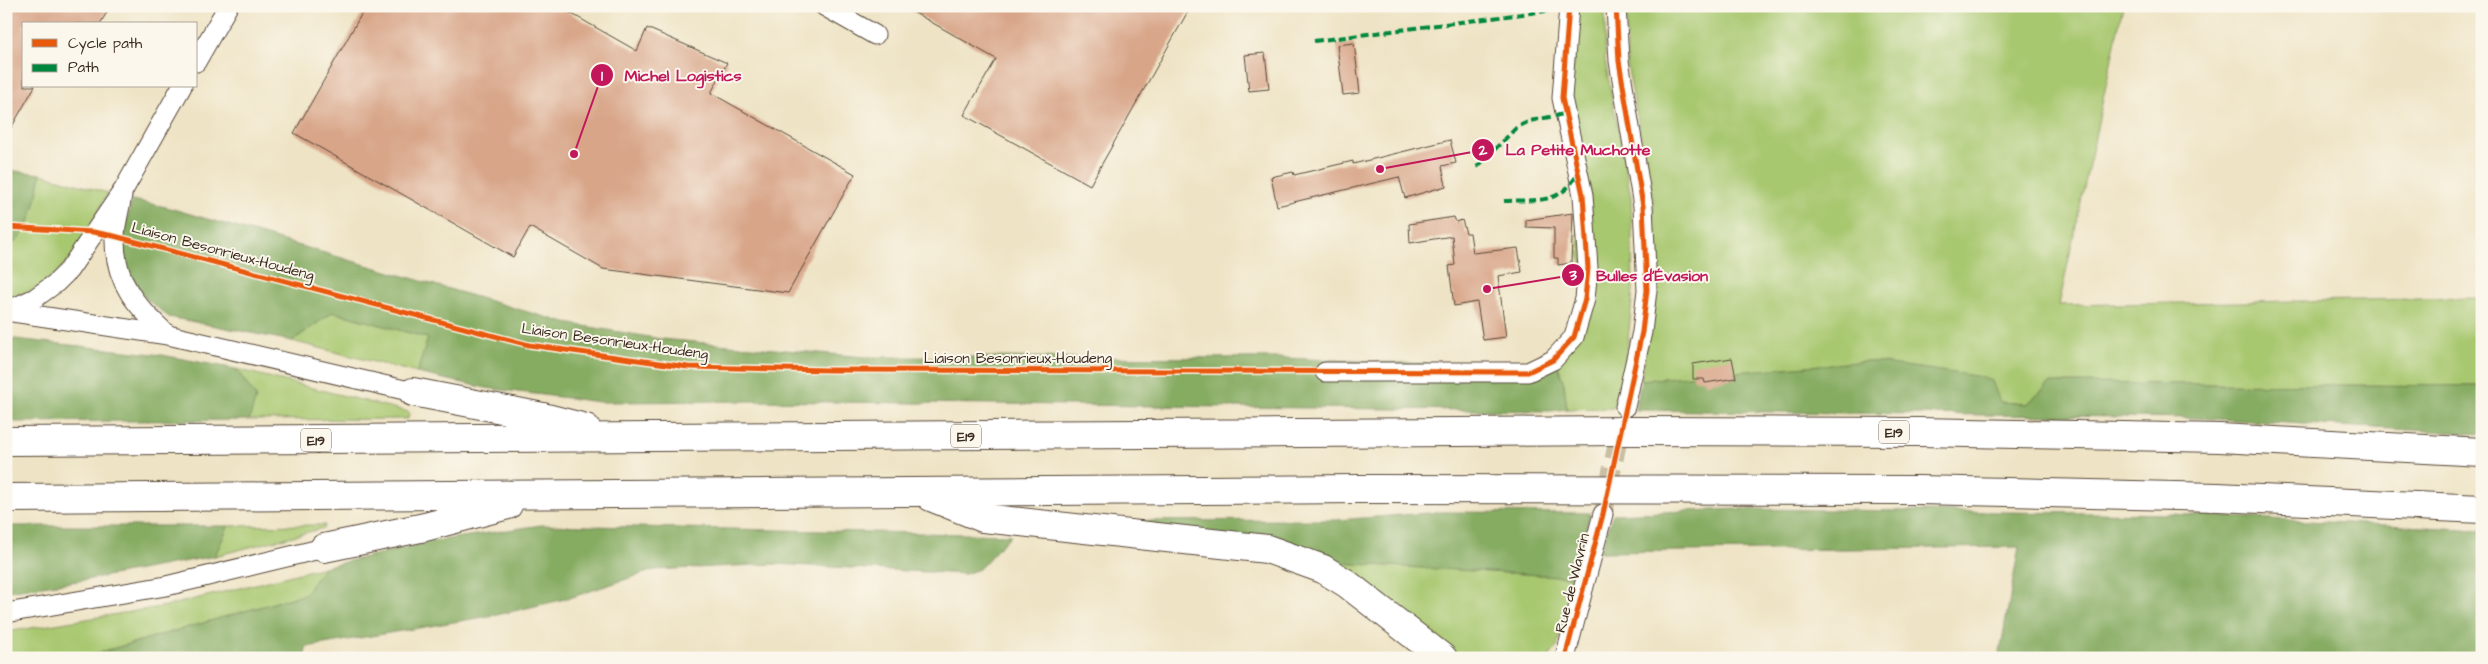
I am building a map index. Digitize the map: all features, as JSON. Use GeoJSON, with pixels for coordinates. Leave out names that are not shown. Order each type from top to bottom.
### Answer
{"type":"FeatureCollection","features":[{"type":"Feature","properties":{"kind":"highway"},"geometry":{"type":"LineString","coordinates":[[413,392],[543,417],[627,438]]}},
{"type":"Feature","properties":{"kind":"highway","name":"E19"},"geometry":{"type":"LineString","coordinates":[[6,442],[1621,431],[1910,432],[2220,438],[2482,452]]}},
{"type":"Feature","properties":{"kind":"highway"},"geometry":{"type":"LineString","coordinates":[[6,498],[918,492],[1910,490],[2218,497],[2482,509]]}},
{"type":"Feature","properties":{"kind":"highway"},"geometry":{"type":"LineString","coordinates":[[918,492],[983,518],[1230,544],[1267,549],[1284,554],[1323,569],[1346,582],[1443,658]]}},
{"type":"Feature","properties":{"kind":"highway"},"geometry":{"type":"LineString","coordinates":[[324,548],[425,528],[546,495]]}},
{"type":"Feature","properties":{"kind":"street"},"geometry":{"type":"LineString","coordinates":[[198,58],[228,6]]}},
{"type":"Feature","properties":{"kind":"street"},"geometry":{"type":"LineString","coordinates":[[824,6],[875,35]]}},
{"type":"Feature","properties":{"kind":"street"},"geometry":{"type":"LineString","coordinates":[[1325,372],[1528,372],[1553,360],[1574,337],[1585,298],[1588,268],[1583,195],[1562,98],[1570,6]]}},
{"type":"Feature","properties":{"kind":"street"},"geometry":{"type":"LineString","coordinates":[[1616,6],[1619,61],[1643,206],[1647,290],[1642,332],[1625,408]]}},
{"type":"Feature","properties":{"kind":"street"},"geometry":{"type":"LineString","coordinates":[[6,311],[35,298],[56,283],[80,255],[124,189],[181,88]]}},
{"type":"Feature","properties":{"kind":"street"},"geometry":{"type":"LineString","coordinates":[[124,189],[114,236],[116,263],[132,300],[168,335]]}},
{"type":"Feature","properties":{"kind":"street"},"geometry":{"type":"LineString","coordinates":[[6,311],[168,335],[413,392]]}},
{"type":"Feature","properties":{"kind":"street","name":"Rue de Wavrin"},"geometry":{"type":"LineString","coordinates":[[1565,658],[1603,514]]}},
{"type":"Feature","properties":{"kind":"street"},"geometry":{"type":"LineString","coordinates":[[6,613],[166,586],[324,548]]}},
{"type":"Feature","properties":{"kind":"green space"},"geometry":{"type":"Polygon","coordinates":[[[1576,6],[1605,6],[1605,61],[1631,197],[1633,290],[1626,361],[1613,408],[1567,409],[1564,384],[1558,365],[1585,325],[1570,117],[1576,6]]]}},
{"type":"Feature","properties":{"kind":"green space"},"geometry":{"type":"Polygon","coordinates":[[[1626,6],[2123,6],[2059,305],[2482,298],[2482,386],[2051,383],[2027,404],[1999,402],[1992,381],[1869,361],[1641,380],[1655,292],[1653,199],[1627,64],[1626,6]]]}},
{"type":"Feature","properties":{"kind":"green space"},"geometry":{"type":"Polygon","coordinates":[[[6,170],[41,174],[35,205],[27,226],[15,242],[6,247],[6,170]]]}},
{"type":"Feature","properties":{"kind":"green space"},"geometry":{"type":"Polygon","coordinates":[[[41,174],[108,193],[91,225],[69,259],[55,274],[41,286],[24,293],[6,294],[6,247],[22,235],[27,226],[35,205],[41,174]]]}},
{"type":"Feature","properties":{"kind":"green space"},"geometry":{"type":"Polygon","coordinates":[[[132,200],[166,207],[566,323],[661,339],[864,357],[1283,358],[1456,365],[1558,365],[1564,384],[1567,409],[1550,411],[753,401],[600,402],[486,388],[417,373],[428,338],[333,312],[292,341],[169,317],[145,298],[124,265],[122,239],[132,200]]]}},
{"type":"Feature","properties":{"kind":"green space"},"geometry":{"type":"Polygon","coordinates":[[[333,312],[428,338],[417,373],[292,341],[333,312]]]}},
{"type":"Feature","properties":{"kind":"green space"},"geometry":{"type":"Polygon","coordinates":[[[6,338],[162,355],[236,369],[256,397],[249,420],[6,422],[6,338]]]}},
{"type":"Feature","properties":{"kind":"green space"},"geometry":{"type":"Polygon","coordinates":[[[1869,361],[1976,376],[1992,381],[2000,402],[2027,404],[2051,383],[2482,386],[2482,434],[2198,418],[1636,410],[1641,380],[1869,361]]]}},
{"type":"Feature","properties":{"kind":"green space"},"geometry":{"type":"Polygon","coordinates":[[[236,369],[409,412],[408,419],[249,420],[256,397],[236,369]]]}},
{"type":"Feature","properties":{"kind":"green space"},"geometry":{"type":"Polygon","coordinates":[[[1738,509],[2172,514],[2482,530],[2482,658],[1999,658],[2019,547],[1600,552],[1613,514],[1738,509]]]}},
{"type":"Feature","properties":{"kind":"green space"},"geometry":{"type":"Polygon","coordinates":[[[1441,512],[1590,513],[1575,577],[1322,562],[1101,521],[1337,520],[1441,512]]]}},
{"type":"Feature","properties":{"kind":"green space"},"geometry":{"type":"Polygon","coordinates":[[[325,525],[324,528],[215,556],[228,526],[325,525]]]}},
{"type":"Feature","properties":{"kind":"green space"},"geometry":{"type":"Polygon","coordinates":[[[541,525],[1011,535],[979,569],[965,574],[774,564],[654,570],[569,598],[501,614],[306,647],[305,658],[80,658],[305,594],[324,567],[429,542],[541,525]]]}},
{"type":"Feature","properties":{"kind":"green space"},"geometry":{"type":"Polygon","coordinates":[[[6,526],[228,526],[215,556],[85,580],[6,591],[6,526]]]}},
{"type":"Feature","properties":{"kind":"green space"},"geometry":{"type":"Polygon","coordinates":[[[1322,562],[1575,577],[1557,647],[1548,658],[1453,658],[1322,562]]]}},
{"type":"Feature","properties":{"kind":"green space"},"geometry":{"type":"Polygon","coordinates":[[[324,567],[305,594],[80,658],[6,658],[6,632],[167,606],[324,567]]]}},
{"type":"Feature","properties":{"kind":"building"},"geometry":{"type":"Polygon","coordinates":[[[6,6],[97,6],[107,12],[101,22],[22,22],[22,88],[34,88],[6,137],[6,6]]]}},
{"type":"Feature","properties":{"kind":"building"},"geometry":{"type":"Polygon","coordinates":[[[366,6],[558,6],[637,51],[647,28],[727,63],[711,93],[855,174],[788,293],[603,269],[530,227],[513,257],[294,133],[366,6]]]}},
{"type":"Feature","properties":{"kind":"building"},"geometry":{"type":"Polygon","coordinates":[[[903,6],[1191,6],[1090,185],[964,115],[996,59],[903,6]]]}},
{"type":"Feature","properties":{"kind":"building"},"geometry":{"type":"Polygon","coordinates":[[[1354,43],[1360,93],[1343,95],[1337,45],[1354,43]]]}},
{"type":"Feature","properties":{"kind":"building"},"geometry":{"type":"Polygon","coordinates":[[[1265,53],[1269,89],[1249,91],[1245,55],[1265,53]]]}},
{"type":"Feature","properties":{"kind":"building"},"geometry":{"type":"Polygon","coordinates":[[[1450,140],[1456,163],[1442,166],[1446,186],[1405,198],[1399,177],[1277,206],[1271,177],[1293,172],[1294,175],[1353,161],[1353,164],[1450,140]]]}},
{"type":"Feature","properties":{"kind":"building"},"geometry":{"type":"Polygon","coordinates":[[[1573,213],[1571,263],[1558,265],[1558,258],[1554,258],[1554,228],[1526,227],[1526,220],[1573,213]]]}},
{"type":"Feature","properties":{"kind":"building"},"geometry":{"type":"Polygon","coordinates":[[[1454,217],[1456,222],[1462,220],[1466,233],[1470,233],[1473,253],[1518,248],[1522,272],[1498,276],[1506,337],[1483,340],[1477,302],[1454,306],[1449,266],[1455,265],[1452,236],[1410,243],[1409,224],[1454,217]]]}},
{"type":"Feature","properties":{"kind":"building"},"geometry":{"type":"Polygon","coordinates":[[[1732,358],[1736,378],[1705,383],[1704,379],[1693,379],[1693,364],[1732,358]]]}},
{"type":"Feature","properties":{"kind":"tunnel"},"geometry":{"type":"LineString","coordinates":[[1603,514],[1622,420]]}},
{"type":"Feature","properties":{"kind":"marked path"},"geometry":{"type":"LineString","coordinates":[[1314,41],[1569,8]]}},
{"type":"Feature","properties":{"kind":"marked path"},"geometry":{"type":"LineString","coordinates":[[1477,167],[1517,127],[1530,121],[1564,114]]}},
{"type":"Feature","properties":{"kind":"marked path"},"geometry":{"type":"LineString","coordinates":[[1504,201],[1537,200],[1555,196],[1571,184],[1578,173]]}},
{"type":"Feature","properties":{"kind":"cycle path","name":"Liaison Besonrieux-Houdeng"},"geometry":{"type":"LineString","coordinates":[[6,227],[93,232],[114,236],[529,345],[688,367],[829,370],[1528,372],[1553,360],[1574,337],[1585,299],[1588,268],[1583,195],[1562,98],[1569,6]]}},
{"type":"Feature","properties":{"kind":"cycle path"},"geometry":{"type":"LineString","coordinates":[[1565,658],[1603,514],[1642,332],[1647,290],[1643,206],[1619,61],[1616,6]]}},
{"type":"Feature","properties":{"kind":"place","name":"Michel Logistics"},"geometry":{"type":"Point","coordinates":[574,154]}},
{"type":"Feature","properties":{"kind":"place","name":"La Petite Muchotte"},"geometry":{"type":"Point","coordinates":[1380,169]}},
{"type":"Feature","properties":{"kind":"place","name":"Bulles d'Évasion"},"geometry":{"type":"Point","coordinates":[1487,289]}}]}
